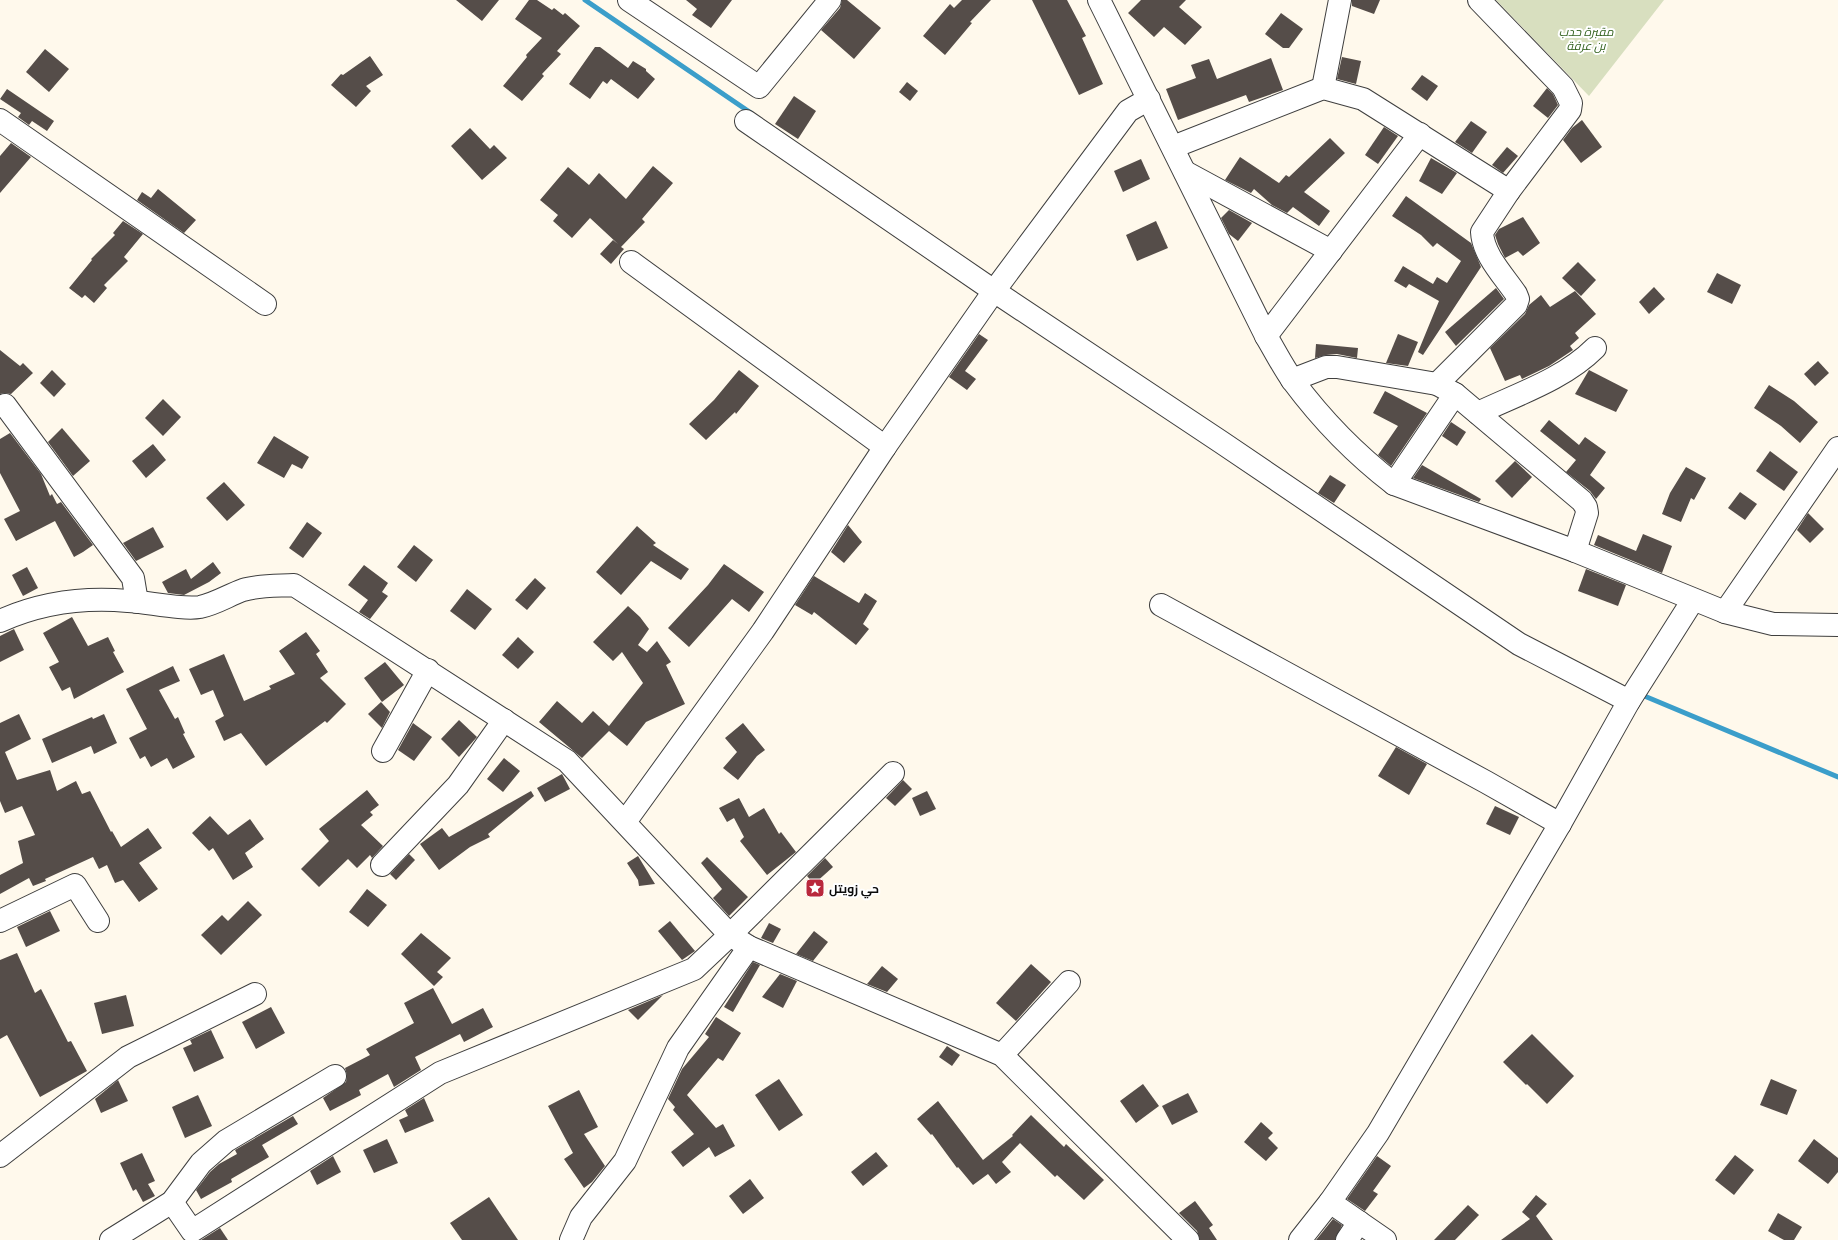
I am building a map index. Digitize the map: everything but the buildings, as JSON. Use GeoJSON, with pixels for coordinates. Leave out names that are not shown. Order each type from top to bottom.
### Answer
{"type":"FeatureCollection","features":[{"type":"Feature","properties":{"kind":"street"},"geometry":{"type":"LineString","coordinates":[[629,0],[759,87],[830,0]]}},
{"type":"Feature","properties":{"kind":"street"},"geometry":{"type":"LineString","coordinates":[[1099,0],[1266,336],[1292,380],[1341,439],[1394,484],[1575,551],[1725,612],[1773,624],[1838,625]]}},
{"type":"Feature","properties":{"kind":"street"},"geometry":{"type":"LineString","coordinates":[[1323,88],[1340,0]]}},
{"type":"Feature","properties":{"kind":"street"},"geometry":{"type":"LineString","coordinates":[[1394,484],[1446,389],[1516,305],[1518,299],[1516,294],[1487,252],[1482,240],[1482,232],[1509,191],[1570,110],[1571,102],[1563,88],[1479,0]]}},
{"type":"Feature","properties":{"kind":"street"},"geometry":{"type":"LineString","coordinates":[[1173,147],[1323,88],[1363,99],[1509,191]]}},
{"type":"Feature","properties":{"kind":"street"},"geometry":{"type":"LineString","coordinates":[[625,822],[763,631],[885,447],[994,291],[1128,111],[1149,99]]}},
{"type":"Feature","properties":{"kind":"street"},"geometry":{"type":"LineString","coordinates":[[0,120],[265,304]]}},
{"type":"Feature","properties":{"kind":"street"},"geometry":{"type":"LineString","coordinates":[[746,121],[994,291],[1221,442],[1519,644],[1628,701]]}},
{"type":"Feature","properties":{"kind":"street"},"geometry":{"type":"LineString","coordinates":[[1266,336],[1420,134]]}},
{"type":"Feature","properties":{"kind":"street"},"geometry":{"type":"LineString","coordinates":[[1185,172],[1331,251]]}},
{"type":"Feature","properties":{"kind":"street"},"geometry":{"type":"LineString","coordinates":[[631,262],[885,447]]}},
{"type":"Feature","properties":{"kind":"street"},"geometry":{"type":"LineString","coordinates":[[1478,413],[1562,373],[1579,363],[1595,348]]}},
{"type":"Feature","properties":{"kind":"street"},"geometry":{"type":"LineString","coordinates":[[1292,380],[1317,370],[1332,367],[1446,389],[1478,413],[1582,501],[1586,507],[1587,513],[1575,551]]}},
{"type":"Feature","properties":{"kind":"street"},"geometry":{"type":"LineString","coordinates":[[5,405],[133,578],[137,602]]}},
{"type":"Feature","properties":{"kind":"street"},"geometry":{"type":"LineString","coordinates":[[1725,612],[1838,448]]}},
{"type":"Feature","properties":{"kind":"street"},"geometry":{"type":"LineString","coordinates":[[0,620],[21,612],[60,603],[100,600],[201,607],[244,590],[294,586],[428,670],[568,761],[730,935],[749,947],[1002,1055],[1188,1240]]}},
{"type":"Feature","properties":{"kind":"street"},"geometry":{"type":"LineString","coordinates":[[1300,1240],[1330,1202],[1378,1133],[1560,824],[1628,701],[1693,600]]}},
{"type":"Feature","properties":{"kind":"street"},"geometry":{"type":"LineString","coordinates":[[1161,605],[1486,782],[1560,824]]}},
{"type":"Feature","properties":{"kind":"street"},"geometry":{"type":"LineString","coordinates":[[383,751],[428,670]]}},
{"type":"Feature","properties":{"kind":"street"},"geometry":{"type":"LineString","coordinates":[[382,866],[458,785],[504,720]]}},
{"type":"Feature","properties":{"kind":"street"},"geometry":{"type":"LineString","coordinates":[[172,1202],[192,1231],[440,1073],[694,968],[730,935],[893,773]]}},
{"type":"Feature","properties":{"kind":"street"},"geometry":{"type":"LineString","coordinates":[[0,921],[76,885],[98,921]]}},
{"type":"Feature","properties":{"kind":"street"},"geometry":{"type":"LineString","coordinates":[[571,1240],[581,1217],[625,1161],[678,1048],[749,947]]}},
{"type":"Feature","properties":{"kind":"street"},"geometry":{"type":"LineString","coordinates":[[1002,1055],[1069,982]]}},
{"type":"Feature","properties":{"kind":"street"},"geometry":{"type":"LineString","coordinates":[[0,1156],[128,1057],[255,994]]}},
{"type":"Feature","properties":{"kind":"street"},"geometry":{"type":"LineString","coordinates":[[111,1240],[172,1202],[201,1163],[226,1141],[335,1076]]}},
{"type":"Feature","properties":{"kind":"street"},"geometry":{"type":"LineString","coordinates":[[1330,1202],[1385,1240]]}},
{"type":"Feature","properties":{"kind":"street"},"geometry":{"type":"LineString","coordinates":[[1347,1240],[1358,1222]]}},
{"type":"Feature","properties":{"kind":"green space","name":"مقبرة حدب بن عرفة"},"geometry":{"type":"Polygon","coordinates":[[[1496,0],[1664,0],[1589,96],[1496,0]]]}},
{"type":"Feature","properties":{"kind":"waterway"},"geometry":{"type":"LineString","coordinates":[[585,0],[751,113]]}},
{"type":"Feature","properties":{"kind":"waterway"},"geometry":{"type":"LineString","coordinates":[[1642,695],[1838,777]]}},
{"type":"Feature","properties":{"kind":"place","name":"حي زويتل"},"geometry":{"type":"Point","coordinates":[815,888]}}]}
